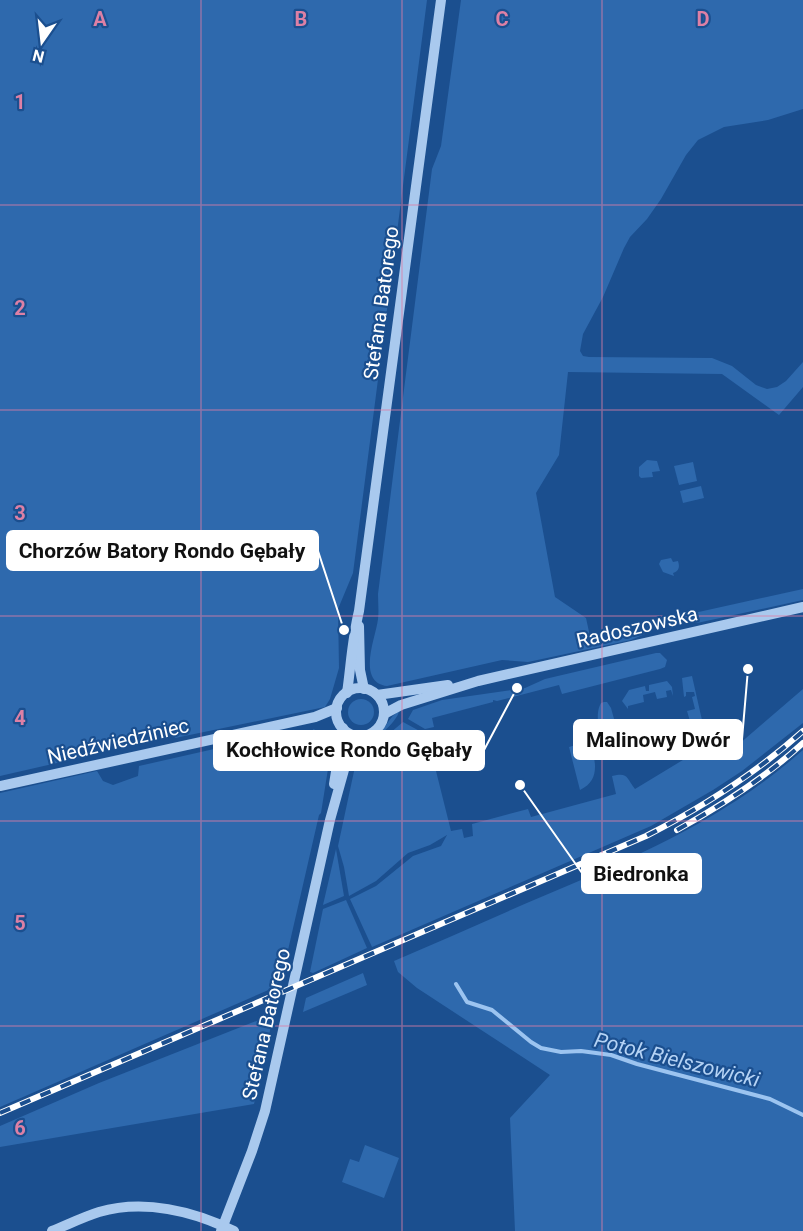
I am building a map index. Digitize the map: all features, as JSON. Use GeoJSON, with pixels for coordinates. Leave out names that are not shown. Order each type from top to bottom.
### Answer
{"type":"FeatureCollection","features":[{"type":"Feature","properties":{"kind":"street","name":"Stefana Batorego"},"geometry":{"type":"LineString","coordinates":[[347,693],[353,635],[359,611],[441,0]]}},
{"type":"Feature","properties":{"kind":"street","name":"Radoszowska"},"geometry":{"type":"LineString","coordinates":[[384,714],[401,705],[478,681],[803,607]]}},
{"type":"Feature","properties":{"kind":"street","name":"Stefana Batorego"},"geometry":{"type":"LineString","coordinates":[[359,611],[360,670],[364,689]]}},
{"type":"Feature","properties":{"kind":"street","name":"Radoszowska"},"geometry":{"type":"LineString","coordinates":[[377,695],[478,681]]}},
{"type":"Feature","properties":{"kind":"street"},"geometry":{"type":"LineString","coordinates":[[364,689],[377,695],[383,705],[384,714],[378,729],[366,735],[352,735],[339,718],[347,693],[364,689]]}},
{"type":"Feature","properties":{"kind":"street","name":"Niedźwiedziniec"},"geometry":{"type":"LineString","coordinates":[[0,786],[315,717],[339,718]]}},
{"type":"Feature","properties":{"kind":"street","name":"Stefana Batorego"},"geometry":{"type":"LineString","coordinates":[[330,820],[339,718]]}},
{"type":"Feature","properties":{"kind":"street","name":"Stefana Batorego"},"geometry":{"type":"LineString","coordinates":[[222,1228],[252,1151],[265,1110],[330,820],[350,752],[358,736]]}},
{"type":"Feature","properties":{"kind":"street"},"geometry":{"type":"LineString","coordinates":[[52,1231],[81,1226],[110,1210],[153,1206],[234,1231]]}},
{"type":"Feature","properties":{"kind":"shaded area"},"geometry":{"type":"Polygon","coordinates":[[[0,0],[427,0],[353,573],[338,609],[339,668],[330,699],[325,707],[175,738],[171,730],[165,731],[79,750],[83,757],[0,776],[0,0]]]}},
{"type":"Feature","properties":{"kind":"shaded area"},"geometry":{"type":"Polygon","coordinates":[[[461,0],[803,0],[803,109],[768,120],[724,127],[698,140],[686,155],[647,219],[630,237],[603,297],[583,334],[580,351],[583,356],[589,357],[712,358],[732,366],[756,385],[767,389],[777,387],[786,381],[803,362],[803,387],[779,415],[722,374],[568,372],[559,455],[536,493],[555,597],[586,618],[591,641],[650,627],[645,634],[631,640],[528,662],[502,660],[387,686],[378,683],[372,676],[370,658],[378,619],[378,594],[432,169],[441,146],[461,0]]]}},
{"type":"Feature","properties":{"kind":"shaded area"},"geometry":{"type":"Polygon","coordinates":[[[647,460],[657,461],[660,471],[652,472],[653,477],[641,478],[639,467],[647,460]]]}},
{"type":"Feature","properties":{"kind":"shaded area"},"geometry":{"type":"Polygon","coordinates":[[[693,462],[697,481],[679,485],[674,466],[693,462]]]}},
{"type":"Feature","properties":{"kind":"shaded area"},"geometry":{"type":"Polygon","coordinates":[[[701,486],[704,498],[683,503],[680,491],[701,486]]]}},
{"type":"Feature","properties":{"kind":"shaded area"},"geometry":{"type":"Polygon","coordinates":[[[671,558],[673,562],[678,561],[679,563],[678,570],[673,573],[674,576],[663,572],[659,564],[661,560],[671,558]]]}},
{"type":"Feature","properties":{"kind":"shaded area"},"geometry":{"type":"Polygon","coordinates":[[[803,589],[803,600],[697,623],[676,617],[803,589]]]}},
{"type":"Feature","properties":{"kind":"shaded area"},"geometry":{"type":"Polygon","coordinates":[[[660,653],[667,660],[665,667],[562,694],[559,685],[497,701],[493,700],[493,702],[432,718],[434,727],[425,729],[408,719],[413,710],[442,700],[525,688],[545,679],[660,653]]]}},
{"type":"Feature","properties":{"kind":"shaded area"},"geometry":{"type":"Polygon","coordinates":[[[692,676],[709,751],[731,751],[803,689],[803,723],[742,771],[651,826],[372,947],[350,899],[376,886],[413,856],[441,846],[447,835],[430,845],[408,853],[376,881],[349,896],[338,846],[356,762],[403,722],[427,735],[451,831],[462,829],[464,838],[473,836],[472,824],[528,809],[531,817],[616,794],[612,776],[624,775],[635,789],[706,746],[702,728],[692,728],[687,711],[695,709],[692,697],[695,696],[694,692],[686,692],[684,697],[682,678],[692,676]]]}},
{"type":"Feature","properties":{"kind":"shaded area"},"geometry":{"type":"Polygon","coordinates":[[[667,681],[672,687],[673,696],[671,690],[666,691],[667,697],[657,699],[655,692],[643,695],[644,702],[628,706],[628,709],[622,701],[629,690],[645,686],[646,691],[649,691],[649,685],[667,681]]]}},
{"type":"Feature","properties":{"kind":"shaded area"},"geometry":{"type":"Polygon","coordinates":[[[361,699],[370,703],[374,712],[370,721],[361,725],[352,721],[348,712],[352,703],[361,699]]]}},
{"type":"Feature","properties":{"kind":"shaded area"},"geometry":{"type":"Polygon","coordinates":[[[607,702],[611,708],[621,744],[619,750],[606,753],[598,721],[599,709],[601,703],[607,702]]]}},
{"type":"Feature","properties":{"kind":"shaded area"},"geometry":{"type":"Polygon","coordinates":[[[399,711],[381,734],[356,747],[378,734],[399,711]]]}},
{"type":"Feature","properties":{"kind":"shaded area"},"geometry":{"type":"Polygon","coordinates":[[[313,729],[325,737],[331,750],[321,813],[280,985],[0,1107],[0,793],[97,771],[103,781],[113,785],[138,776],[139,766],[294,731],[307,771],[323,767],[313,729]]]}},
{"type":"Feature","properties":{"kind":"shaded area"},"geometry":{"type":"Polygon","coordinates":[[[577,736],[589,739],[595,761],[592,780],[580,790],[569,747],[579,744],[577,736]]]}},
{"type":"Feature","properties":{"kind":"shaded area"},"geometry":{"type":"Polygon","coordinates":[[[803,750],[803,1231],[515,1231],[510,1118],[550,1075],[417,988],[398,972],[394,961],[611,867],[678,834],[743,796],[803,750]]]}},
{"type":"Feature","properties":{"kind":"shaded area"},"geometry":{"type":"Polygon","coordinates":[[[336,849],[344,896],[323,905],[336,849]]]}},
{"type":"Feature","properties":{"kind":"shaded area"},"geometry":{"type":"Polygon","coordinates":[[[346,900],[367,948],[313,973],[310,972],[323,909],[346,900]]]}},
{"type":"Feature","properties":{"kind":"shaded area"},"geometry":{"type":"Polygon","coordinates":[[[363,973],[367,985],[303,1012],[306,998],[363,973]]]}},
{"type":"Feature","properties":{"kind":"shaded area"},"geometry":{"type":"Polygon","coordinates":[[[269,1016],[267,1028],[271,1026],[254,1104],[0,1147],[0,1126],[99,1083],[269,1016]]]}},
{"type":"Feature","properties":{"kind":"shaded area"},"geometry":{"type":"Polygon","coordinates":[[[365,1145],[399,1158],[384,1198],[342,1182],[350,1159],[359,1162],[365,1145]]]}},
{"type":"Feature","properties":{"kind":"waterway","name":"Potok Bielszowicki"},"geometry":{"type":"LineString","coordinates":[[456,984],[467,1002],[492,1010],[541,1048],[561,1052],[581,1051],[611,1055],[770,1099],[803,1115]]}},
{"type":"Feature","properties":{"kind":"railway"},"geometry":{"type":"LineString","coordinates":[[0,1113],[646,836],[728,788],[767,761],[803,731]]}},
{"type":"Feature","properties":{"kind":"railway"},"geometry":{"type":"LineString","coordinates":[[677,830],[743,790],[803,743]]}},
{"type":"Feature","properties":{"kind":"place","name":"Chorzów Batory Rondo Gębały"},"geometry":{"type":"Point","coordinates":[344,630]}},
{"type":"Feature","properties":{"kind":"place","name":"Malinowy Dwór"},"geometry":{"type":"Point","coordinates":[748,669]}},
{"type":"Feature","properties":{"kind":"place","name":"Kochłowice Rondo Gębały"},"geometry":{"type":"Point","coordinates":[517,688]}},
{"type":"Feature","properties":{"kind":"place","name":"Biedronka"},"geometry":{"type":"Point","coordinates":[520,785]}}]}
